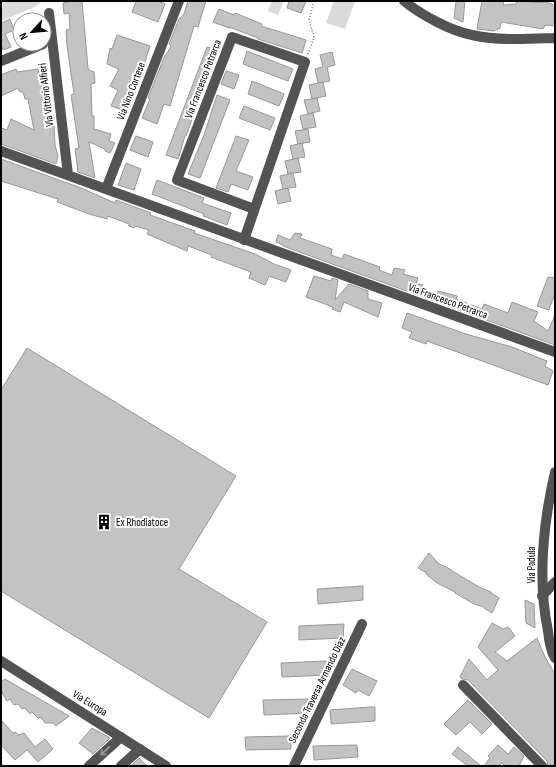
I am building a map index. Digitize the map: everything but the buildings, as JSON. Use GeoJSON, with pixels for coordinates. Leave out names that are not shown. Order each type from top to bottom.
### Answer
{"type":"FeatureCollection","features":[{"type":"Feature","properties":{"kind":"street","name":"Via Nino Cortese"},"geometry":{"type":"LineString","coordinates":[[106,189],[179,1]]}},
{"type":"Feature","properties":{"kind":"street"},"geometry":{"type":"LineString","coordinates":[[404,1],[436,22],[472,35],[508,39],[555,38]]}},
{"type":"Feature","properties":{"kind":"street","name":"Via Francesco Petrarca"},"geometry":{"type":"LineString","coordinates":[[254,209],[177,180],[232,37],[305,62]]}},
{"type":"Feature","properties":{"kind":"street"},"geometry":{"type":"LineString","coordinates":[[1,61],[24,52]]}},
{"type":"Feature","properties":{"kind":"street","name":"Via Vittorio Alfieri"},"geometry":{"type":"LineString","coordinates":[[48,52],[68,175]]}},
{"type":"Feature","properties":{"kind":"street"},"geometry":{"type":"LineString","coordinates":[[244,240],[305,62]]}},
{"type":"Feature","properties":{"kind":"street","name":"Via Francesco Petrarca"},"geometry":{"type":"LineString","coordinates":[[1,152],[555,352]]}},
{"type":"Feature","properties":{"kind":"street","name":"Via Padula"},"geometry":{"type":"LineString","coordinates":[[554,654],[542,596],[543,537],[549,496],[555,472]]}},
{"type":"Feature","properties":{"kind":"street"},"geometry":{"type":"LineString","coordinates":[[542,596],[555,582]]}},
{"type":"Feature","properties":{"kind":"street","name":"Seconda Traversa Armando Diaz"},"geometry":{"type":"LineString","coordinates":[[294,766],[362,624]]}},
{"type":"Feature","properties":{"kind":"street","name":"Via Europa"},"geometry":{"type":"LineString","coordinates":[[1,661],[166,766]]}},
{"type":"Feature","properties":{"kind":"street"},"geometry":{"type":"LineString","coordinates":[[463,685],[542,766]]}},
{"type":"Feature","properties":{"kind":"street"},"geometry":{"type":"LineString","coordinates":[[89,766],[121,737]]}},
{"type":"Feature","properties":{"kind":"street"},"geometry":{"type":"LineString","coordinates":[[121,766],[140,749]]}},
{"type":"Feature","properties":{"kind":"path"},"geometry":{"type":"LineString","coordinates":[[305,62],[314,37],[309,20],[314,1]]}},
{"type":"Feature","properties":{"kind":"shaded area"},"geometry":{"type":"Polygon","coordinates":[[[1,1],[39,1],[40,3],[35,7],[23,12],[12,12],[12,16],[1,21],[1,1]]]}},
{"type":"Feature","properties":{"kind":"shaded area"},"geometry":{"type":"Polygon","coordinates":[[[272,1],[284,1],[278,15],[268,11],[272,1]]]}},
{"type":"Feature","properties":{"kind":"shaded area"},"geometry":{"type":"Polygon","coordinates":[[[334,1],[355,1],[345,29],[326,23],[334,1]]]}},
{"type":"Feature","properties":{"kind":"place","name":"Ex Rhodiatoce"},"geometry":{"type":"Point","coordinates":[104,522]}}]}
